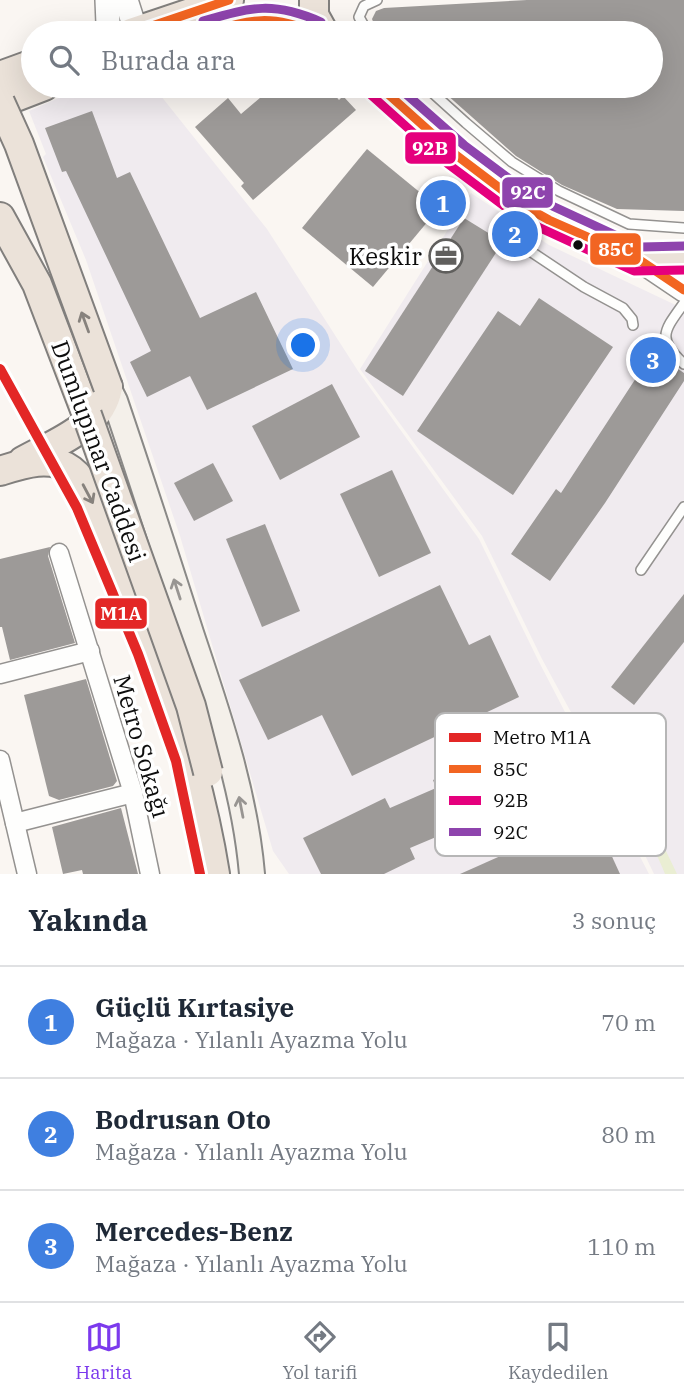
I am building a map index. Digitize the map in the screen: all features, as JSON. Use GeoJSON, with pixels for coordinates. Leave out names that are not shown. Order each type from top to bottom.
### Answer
{"type":"FeatureCollection","features":[{"type":"Feature","properties":{"kind":"main road"},"geometry":{"type":"LineString","coordinates":[[167,21],[229,0]]}},
{"type":"Feature","properties":{"kind":"main road"},"geometry":{"type":"LineString","coordinates":[[314,0],[314,15],[317,21]]}},
{"type":"Feature","properties":{"kind":"main road"},"geometry":{"type":"LineString","coordinates":[[256,21],[268,18],[284,21]]}},
{"type":"Feature","properties":{"kind":"main road"},"geometry":{"type":"LineString","coordinates":[[0,76],[21,68]]}},
{"type":"Feature","properties":{"kind":"main road"},"geometry":{"type":"LineString","coordinates":[[0,102],[21,94]]}},
{"type":"Feature","properties":{"kind":"main road"},"geometry":{"type":"LineString","coordinates":[[392,98],[456,155],[528,209],[638,260],[684,258]]}},
{"type":"Feature","properties":{"kind":"main road","name":"Dumlupınar Caddesi"},"geometry":{"type":"LineString","coordinates":[[0,102],[24,156],[108,387]]}},
{"type":"Feature","properties":{"kind":"main road","name":"Dumlupınar Caddesi"},"geometry":{"type":"LineString","coordinates":[[0,217],[37,284],[88,415],[191,706],[224,840],[228,874]]}},
{"type":"Feature","properties":{"kind":"main road"},"geometry":{"type":"LineString","coordinates":[[5,470],[79,430],[100,411],[106,400],[108,387]]}},
{"type":"Feature","properties":{"kind":"main road"},"geometry":{"type":"LineString","coordinates":[[108,387],[116,401],[218,713],[239,793],[252,874]]}},
{"type":"Feature","properties":{"kind":"main road"},"geometry":{"type":"LineString","coordinates":[[5,470],[44,460],[61,463],[73,471],[92,499],[132,594],[177,715],[210,842],[215,874]]}},
{"type":"Feature","properties":{"kind":"street"},"geometry":{"type":"LineString","coordinates":[[107,0],[108,21]]}},
{"type":"Feature","properties":{"kind":"street"},"geometry":{"type":"LineString","coordinates":[[126,0],[132,21]]}},
{"type":"Feature","properties":{"kind":"street"},"geometry":{"type":"LineString","coordinates":[[638,260],[684,290]]}},
{"type":"Feature","properties":{"kind":"street","name":"Metro Sokağı"},"geometry":{"type":"LineString","coordinates":[[59,553],[133,793],[150,874]]}},
{"type":"Feature","properties":{"kind":"street"},"geometry":{"type":"LineString","coordinates":[[0,674],[90,651]]}},
{"type":"Feature","properties":{"kind":"street"},"geometry":{"type":"LineString","coordinates":[[1,770],[27,874]]}},
{"type":"Feature","properties":{"kind":"street"},"geometry":{"type":"LineString","coordinates":[[15,822],[133,793]]}},
{"type":"Feature","properties":{"kind":"lane"},"geometry":{"type":"LineString","coordinates":[[361,21],[359,17],[363,6],[377,0]]}},
{"type":"Feature","properties":{"kind":"lane"},"geometry":{"type":"LineString","coordinates":[[438,98],[512,162],[559,191],[629,223],[684,228]]}},
{"type":"Feature","properties":{"kind":"lane"},"geometry":{"type":"LineString","coordinates":[[528,209],[524,243],[527,249],[584,287],[624,308],[632,319],[632,325]]}},
{"type":"Feature","properties":{"kind":"lane"},"geometry":{"type":"LineString","coordinates":[[684,303],[665,330],[666,345],[684,364]]}},
{"type":"Feature","properties":{"kind":"lane"},"geometry":{"type":"LineString","coordinates":[[641,570],[684,507]]}},
{"type":"Feature","properties":{"kind":"shaded area"},"geometry":{"type":"Polygon","coordinates":[[[59,98],[163,98],[267,229],[358,371],[479,539],[565,713],[435,713],[435,856],[640,856],[649,874],[289,874],[273,851],[180,536],[86,260],[43,157],[46,154],[29,111],[59,98]]]}},
{"type":"Feature","properties":{"kind":"shaded area"},"geometry":{"type":"Polygon","coordinates":[[[471,193],[549,245],[684,309],[684,874],[654,874],[645,856],[666,856],[666,713],[571,713],[482,536],[360,369],[471,193]]]}},
{"type":"Feature","properties":{"kind":"green space"},"geometry":{"type":"Polygon","coordinates":[[[666,851],[677,874],[665,874],[657,856],[666,856],[666,851]]]}},
{"type":"Feature","properties":{"kind":"building"},"geometry":{"type":"Polygon","coordinates":[[[527,0],[684,0],[684,211],[617,209],[562,185],[516,156],[451,98],[663,98],[663,21],[373,21],[376,11],[384,8],[527,0]]]}},
{"type":"Feature","properties":{"kind":"building"},"geometry":{"type":"Polygon","coordinates":[[[228,98],[241,114],[260,98],[345,98],[356,110],[253,200],[241,186],[244,183],[195,127],[228,98]]]}},
{"type":"Feature","properties":{"kind":"building"},"geometry":{"type":"Polygon","coordinates":[[[92,111],[117,178],[130,172],[200,318],[256,292],[293,369],[207,410],[190,376],[147,397],[130,362],[151,351],[66,171],[62,172],[45,128],[92,111]]]}},
{"type":"Feature","properties":{"kind":"building"},"geometry":{"type":"Polygon","coordinates":[[[367,149],[439,208],[373,287],[302,228],[367,149]]]}},
{"type":"Feature","properties":{"kind":"building"},"geometry":{"type":"Polygon","coordinates":[[[464,218],[503,242],[403,396],[365,371],[464,218]]]}},
{"type":"Feature","properties":{"kind":"building"},"geometry":{"type":"Polygon","coordinates":[[[539,298],[613,347],[513,495],[417,431],[498,311],[520,326],[539,298]]]}},
{"type":"Feature","properties":{"kind":"building"},"geometry":{"type":"Polygon","coordinates":[[[653,352],[684,373],[684,381],[605,503],[550,581],[511,554],[556,489],[561,493],[653,352]]]}},
{"type":"Feature","properties":{"kind":"building"},"geometry":{"type":"Polygon","coordinates":[[[332,384],[360,437],[280,480],[252,426],[332,384]]]}},
{"type":"Feature","properties":{"kind":"building"},"geometry":{"type":"Polygon","coordinates":[[[213,463],[233,501],[194,521],[174,483],[213,463]]]}},
{"type":"Feature","properties":{"kind":"building"},"geometry":{"type":"Polygon","coordinates":[[[392,470],[431,553],[379,577],[340,494],[392,470]]]}},
{"type":"Feature","properties":{"kind":"building"},"geometry":{"type":"Polygon","coordinates":[[[265,524],[300,611],[262,627],[226,539],[265,524]]]}},
{"type":"Feature","properties":{"kind":"building"},"geometry":{"type":"Polygon","coordinates":[[[50,547],[48,556],[75,643],[10,660],[0,627],[0,559],[50,547]]]}},
{"type":"Feature","properties":{"kind":"building"},"geometry":{"type":"Polygon","coordinates":[[[440,585],[469,645],[490,635],[519,697],[485,713],[435,713],[435,737],[352,776],[322,715],[268,740],[239,680],[440,585]]]}},
{"type":"Feature","properties":{"kind":"building"},"geometry":{"type":"Polygon","coordinates":[[[684,594],[684,642],[634,705],[611,687],[684,594]]]}},
{"type":"Feature","properties":{"kind":"building"},"geometry":{"type":"Polygon","coordinates":[[[86,679],[117,781],[113,786],[59,800],[49,796],[24,695],[86,679]]]}},
{"type":"Feature","properties":{"kind":"building"},"geometry":{"type":"Polygon","coordinates":[[[435,788],[435,837],[410,848],[415,859],[384,874],[321,874],[303,838],[385,798],[390,808],[435,788]]]}},
{"type":"Feature","properties":{"kind":"building"},"geometry":{"type":"Polygon","coordinates":[[[121,808],[138,874],[83,874],[82,870],[63,874],[52,827],[121,808]]]}},
{"type":"Feature","properties":{"kind":"building"},"geometry":{"type":"Polygon","coordinates":[[[501,856],[612,856],[620,874],[460,874],[501,856]]]}},
{"type":"Feature","properties":{"kind":"metro line","name":"M1A"},"geometry":{"type":"LineString","coordinates":[[0,369],[77,508],[138,654],[176,761],[200,874]]}},
{"type":"Feature","properties":{"kind":"transit line","name":"85C"},"geometry":{"type":"LineString","coordinates":[[167,21],[229,0]]}},
{"type":"Feature","properties":{"kind":"transit line","name":"92C"},"geometry":{"type":"LineString","coordinates":[[203,21],[262,8],[289,11],[319,21]]}},
{"type":"Feature","properties":{"kind":"transit line","name":"85C"},"geometry":{"type":"LineString","coordinates":[[262,21],[274,21]]}},
{"type":"Feature","properties":{"kind":"transit line","name":"92B"},"geometry":{"type":"LineString","coordinates":[[374,98],[448,164],[523,220],[634,271],[684,270]]}},
{"type":"Feature","properties":{"kind":"transit line","name":"85C"},"geometry":{"type":"LineString","coordinates":[[392,98],[456,155],[522,205],[549,220],[638,259],[684,290]]}},
{"type":"Feature","properties":{"kind":"transit line","name":"92C"},"geometry":{"type":"LineString","coordinates":[[411,98],[464,145],[535,198],[641,247],[684,246]]}},
{"type":"Feature","properties":{"kind":"place","name":"Güçlü Kırtasiye"},"geometry":{"type":"Point","coordinates":[443,203]}},
{"type":"Feature","properties":{"kind":"place","name":"Bodrusan Oto"},"geometry":{"type":"Point","coordinates":[515,234]}},
{"type":"Feature","properties":{"kind":"place","name":"Keskir"},"geometry":{"type":"Point","coordinates":[446,256]}},
{"type":"Feature","properties":{"kind":"place","name":"Mercedes-Benz"},"geometry":{"type":"Point","coordinates":[653,360]}}]}
